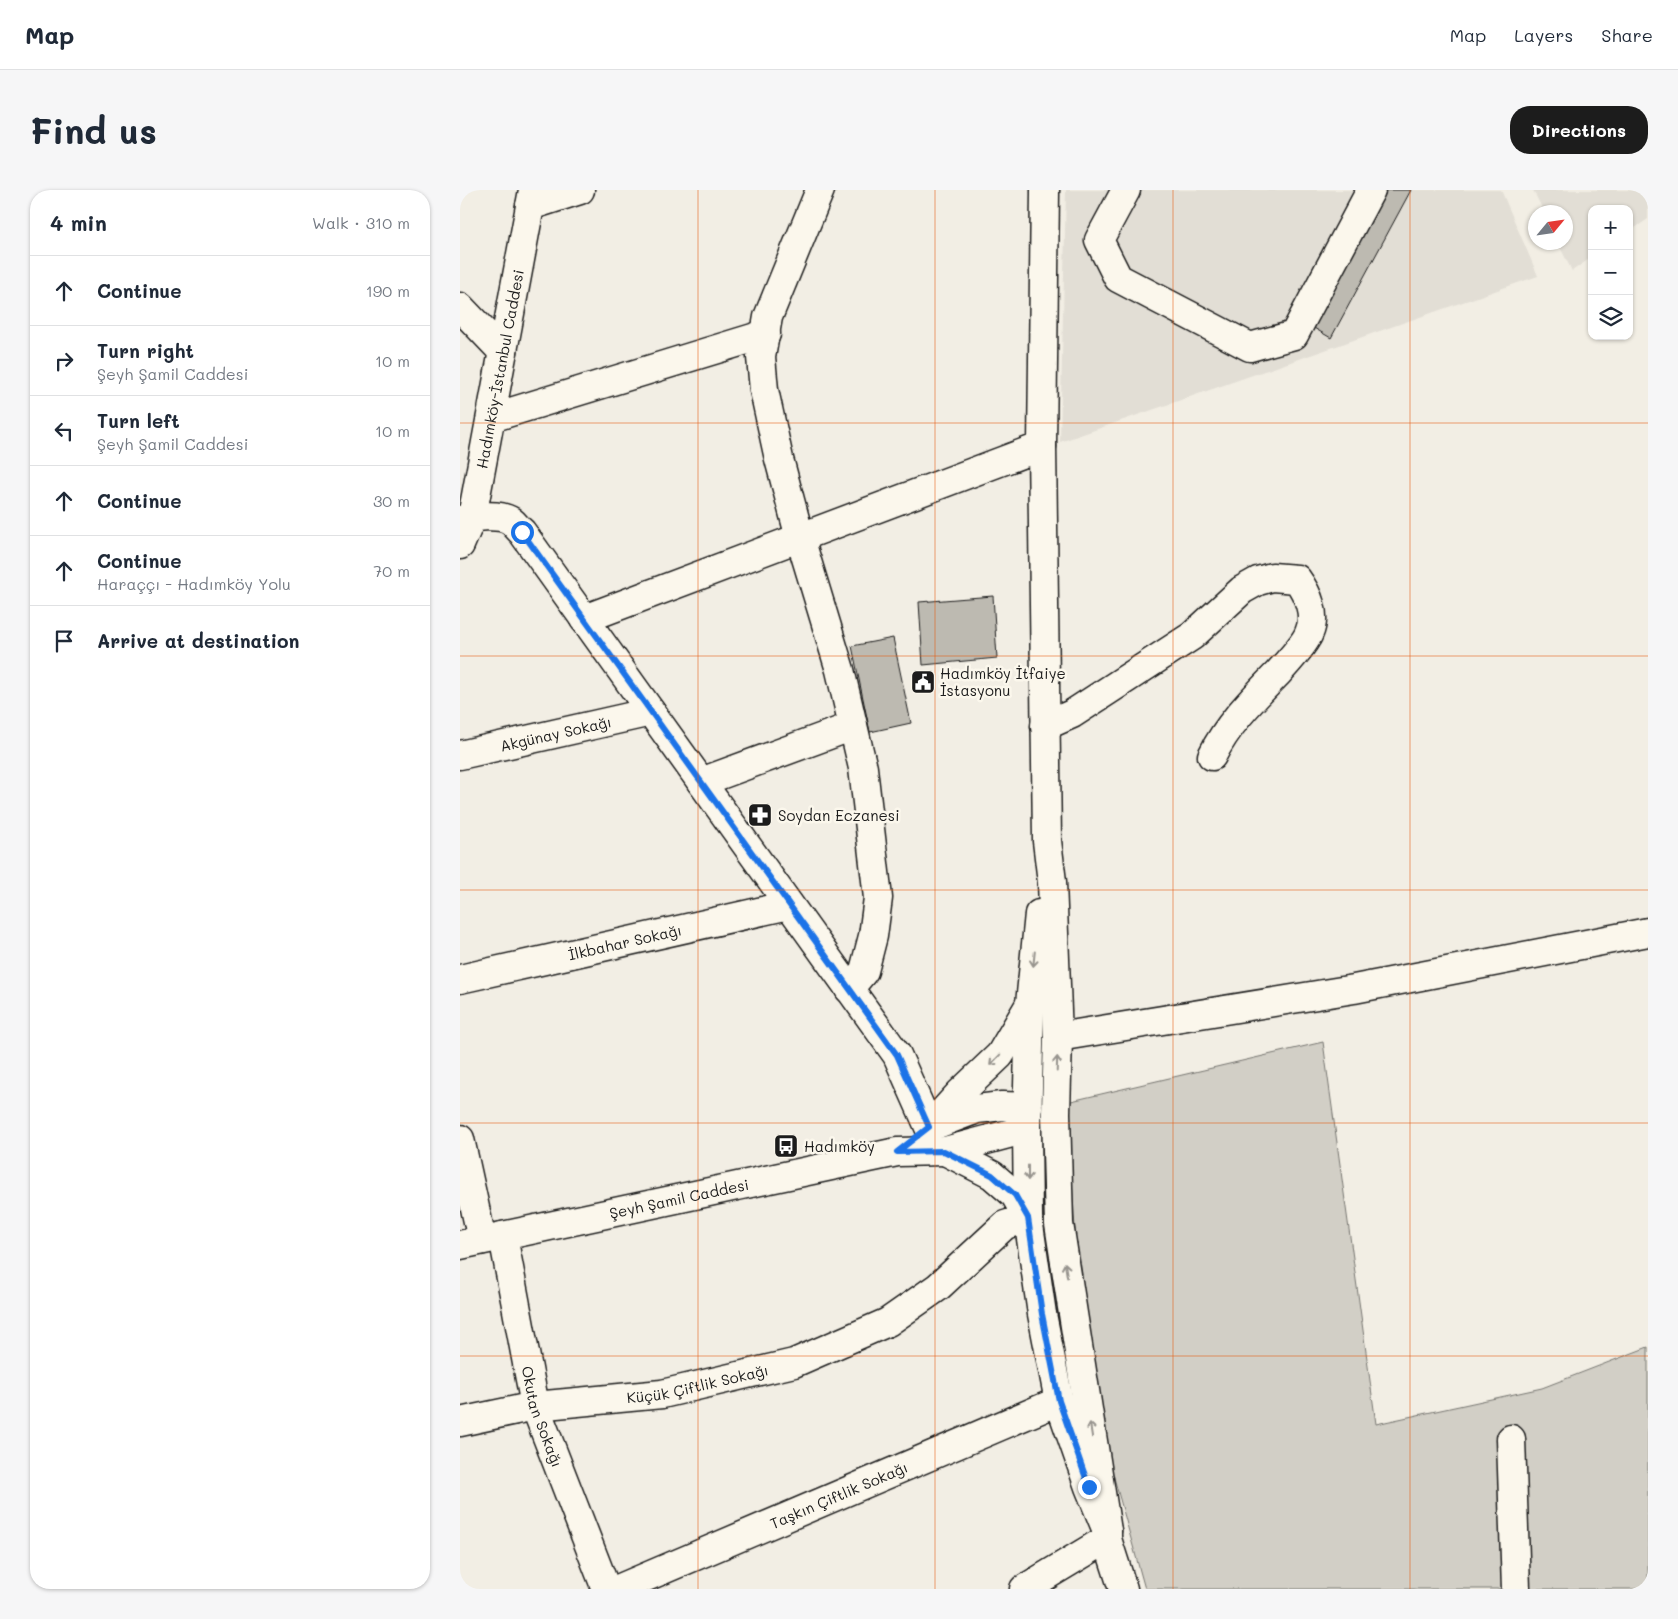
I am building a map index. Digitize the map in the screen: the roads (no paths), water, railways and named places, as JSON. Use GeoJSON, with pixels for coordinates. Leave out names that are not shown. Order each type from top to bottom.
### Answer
{"type":"FeatureCollection","features":[{"type":"Feature","properties":{"kind":"street"},"geometry":{"type":"LineString","coordinates":[[531,198],[580,190]]}},
{"type":"Feature","properties":{"kind":"street"},"geometry":{"type":"LineString","coordinates":[[820,190],[768,317],[761,358],[764,390],[779,459],[800,538],[840,670],[863,768],[878,898],[873,936],[864,971],[849,988]]}},
{"type":"Feature","properties":{"kind":"street"},"geometry":{"type":"LineString","coordinates":[[1045,190],[1042,446],[1047,841],[1030,1004],[1027,1118],[1028,1218],[1042,1314],[1059,1401],[1107,1535],[1123,1589]]}},
{"type":"Feature","properties":{"kind":"street"},"geometry":{"type":"LineString","coordinates":[[1126,190],[1099,240],[1118,278],[1250,347],[1294,335],[1372,190]]}},
{"type":"Feature","properties":{"kind":"street","name":"Hadımköy-İstanbul Caddesi"},"geometry":{"type":"LineString","coordinates":[[460,545],[491,418],[531,198]]}},
{"type":"Feature","properties":{"kind":"street"},"geometry":{"type":"LineString","coordinates":[[460,307],[503,352]]}},
{"type":"Feature","properties":{"kind":"street"},"geometry":{"type":"LineString","coordinates":[[491,418],[766,334]]}},
{"type":"Feature","properties":{"kind":"street"},"geometry":{"type":"LineString","coordinates":[[584,619],[1042,446]]}},
{"type":"Feature","properties":{"kind":"street"},"geometry":{"type":"LineString","coordinates":[[466,518],[492,516],[509,520],[522,532],[897,1055],[929,1127],[1000,1055],[1030,1004]]}},
{"type":"Feature","properties":{"kind":"street"},"geometry":{"type":"LineString","coordinates":[[1046,726],[1072,714],[1192,636],[1242,590],[1258,581],[1272,577],[1297,579],[1310,603],[1312,621],[1309,633],[1290,659],[1233,723],[1222,737],[1212,756]]}},
{"type":"Feature","properties":{"kind":"street","name":"Akgünay Sokağı"},"geometry":{"type":"LineString","coordinates":[[460,756],[651,712]]}},
{"type":"Feature","properties":{"kind":"street"},"geometry":{"type":"LineString","coordinates":[[701,782],[853,726]]}},
{"type":"Feature","properties":{"kind":"street"},"geometry":{"type":"LineString","coordinates":[[1047,841],[1052,882],[1058,1038],[1056,1113],[1059,1224],[1107,1535]]}},
{"type":"Feature","properties":{"kind":"street","name":"İlkbahar Sokağı"},"geometry":{"type":"LineString","coordinates":[[460,979],[789,905]]}},
{"type":"Feature","properties":{"kind":"street"},"geometry":{"type":"LineString","coordinates":[[1058,1038],[1354,989],[1648,932]]}},
{"type":"Feature","properties":{"kind":"street","name":"Şeyh Şamil Caddesi"},"geometry":{"type":"LineString","coordinates":[[897,1152],[929,1127],[977,1108],[1002,1106],[1027,1118]]}},
{"type":"Feature","properties":{"kind":"street"},"geometry":{"type":"LineString","coordinates":[[1027,1118],[1056,1113]]}},
{"type":"Feature","properties":{"kind":"street","name":"Şeyh Şamil Caddesi"},"geometry":{"type":"LineString","coordinates":[[482,1240],[897,1152],[944,1151],[1027,1118]]}},
{"type":"Feature","properties":{"kind":"street","name":"Okutan Sokağı"},"geometry":{"type":"LineString","coordinates":[[460,1139],[482,1240],[536,1406],[606,1589]]}},
{"type":"Feature","properties":{"kind":"street"},"geometry":{"type":"LineString","coordinates":[[944,1151],[992,1175],[1015,1195],[1028,1218]]}},
{"type":"Feature","properties":{"kind":"street","name":"Küçük Çiftlik Sokağı"},"geometry":{"type":"LineString","coordinates":[[460,1422],[536,1406],[662,1394],[794,1362],[888,1322],[938,1288],[1005,1225],[1028,1218]]}},
{"type":"Feature","properties":{"kind":"street","name":"Taşkın Çiftlik Sokağı"},"geometry":{"type":"LineString","coordinates":[[618,1589],[1059,1401]]}},
{"type":"Feature","properties":{"kind":"street"},"geometry":{"type":"LineString","coordinates":[[1511,1439],[1516,1589]]}},
{"type":"Feature","properties":{"kind":"street"},"geometry":{"type":"LineString","coordinates":[[1024,1589],[1107,1535]]}},
{"type":"Feature","properties":{"kind":"place","name":"Hadımköy İtfaiye İstasyonu"},"geometry":{"type":"Point","coordinates":[923,682]}},
{"type":"Feature","properties":{"kind":"place","name":"Soydan Eczanesi"},"geometry":{"type":"Point","coordinates":[760,815]}},
{"type":"Feature","properties":{"kind":"place","name":"Hadımköy"},"geometry":{"type":"Point","coordinates":[786,1146]}}]}
